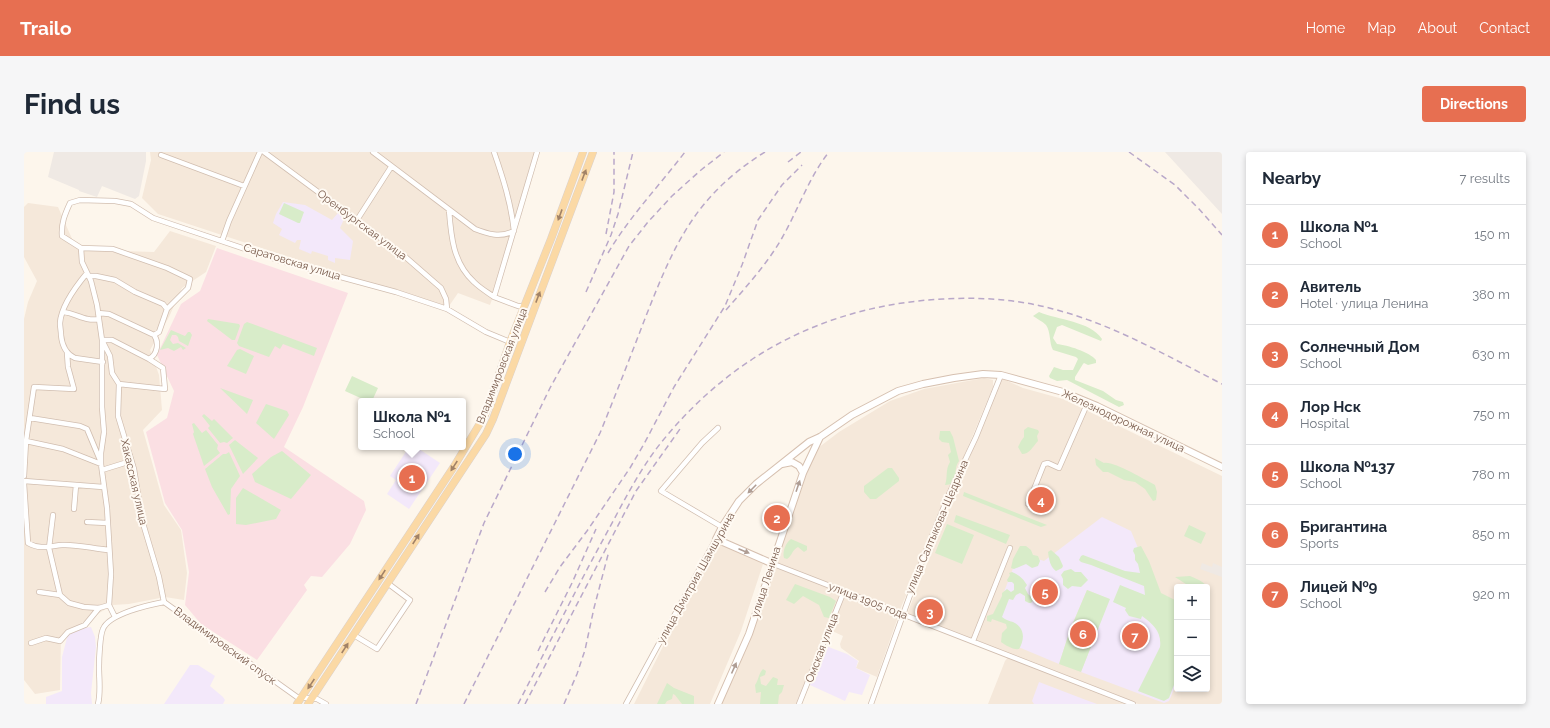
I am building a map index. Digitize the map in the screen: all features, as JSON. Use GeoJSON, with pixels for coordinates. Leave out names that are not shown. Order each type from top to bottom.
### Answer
{"type":"FeatureCollection","features":[{"type":"Feature","properties":{"kind":"main road","name":"Владимировская улица"},"geometry":{"type":"LineString","coordinates":[[466,447],[485,415],[510,342],[583,152]]}},
{"type":"Feature","properties":{"kind":"main road","name":"Владимировская улица"},"geometry":{"type":"LineString","coordinates":[[310,701],[486,434],[493,419],[593,152]]}},
{"type":"Feature","properties":{"kind":"main road","name":"Владимировская улица"},"geometry":{"type":"LineString","coordinates":[[299,701],[464,450]]}},
{"type":"Feature","properties":{"kind":"street"},"geometry":{"type":"LineString","coordinates":[[222,241],[229,221],[260,152]]}},
{"type":"Feature","properties":{"kind":"street","name":"Оренбургская улица"},"geometry":{"type":"LineString","coordinates":[[264,152],[402,254],[441,288],[446,299],[447,309]]}},
{"type":"Feature","properties":{"kind":"street"},"geometry":{"type":"LineString","coordinates":[[373,152],[475,229],[490,234],[505,235],[514,230]]}},
{"type":"Feature","properties":{"kind":"street"},"geometry":{"type":"LineString","coordinates":[[494,152],[506,186],[514,230]]}},
{"type":"Feature","properties":{"kind":"street"},"geometry":{"type":"LineString","coordinates":[[494,297],[537,152]]}},
{"type":"Feature","properties":{"kind":"street"},"geometry":{"type":"LineString","coordinates":[[160,155],[244,186]]}},
{"type":"Feature","properties":{"kind":"street"},"geometry":{"type":"LineString","coordinates":[[357,220],[391,167]]}},
{"type":"Feature","properties":{"kind":"street","name":"Саратовская улица"},"geometry":{"type":"LineString","coordinates":[[82,248],[62,236],[61,228],[63,217],[70,202],[80,200],[115,201],[131,204],[153,218],[278,260],[396,292],[447,309],[486,332],[510,342]]}},
{"type":"Feature","properties":{"kind":"street"},"geometry":{"type":"LineString","coordinates":[[449,210],[453,246],[456,255],[466,272],[474,282],[494,297],[524,307]]}},
{"type":"Feature","properties":{"kind":"street"},"geometry":{"type":"LineString","coordinates":[[115,617],[109,605],[111,574],[107,508],[101,464],[104,432],[102,407],[102,340],[98,313],[88,274],[82,262],[82,248],[113,249],[167,268],[190,279],[188,288],[167,309],[159,332],[154,335]]}},
{"type":"Feature","properties":{"kind":"street"},"geometry":{"type":"LineString","coordinates":[[88,274],[115,280],[135,292],[163,304],[167,309]]}},
{"type":"Feature","properties":{"kind":"street"},"geometry":{"type":"LineString","coordinates":[[24,476],[26,441],[34,387],[74,389],[68,367],[67,353],[62,343],[60,322],[63,312],[79,283],[88,274]]}},
{"type":"Feature","properties":{"kind":"street"},"geometry":{"type":"LineString","coordinates":[[63,312],[72,313],[91,321],[99,319]]}},
{"type":"Feature","properties":{"kind":"street"},"geometry":{"type":"LineString","coordinates":[[98,313],[110,314],[154,335],[157,340],[156,349],[154,356],[150,359]]}},
{"type":"Feature","properties":{"kind":"street"},"geometry":{"type":"LineString","coordinates":[[102,340],[112,340],[150,359],[163,368],[165,389],[119,384]]}},
{"type":"Feature","properties":{"kind":"street","name":"Хакасская улица"},"geometry":{"type":"LineString","coordinates":[[102,340],[110,356],[112,372],[119,384],[118,416],[131,461],[142,520],[159,577],[164,602]]}},
{"type":"Feature","properties":{"kind":"street"},"geometry":{"type":"LineString","coordinates":[[67,353],[75,358],[103,362]]}},
{"type":"Feature","properties":{"kind":"street","name":"Железнодорожная улица"},"geometry":{"type":"LineString","coordinates":[[820,437],[848,418],[898,391],[954,378],[983,374],[1001,375],[1063,392],[1088,402],[1222,467]]}},
{"type":"Feature","properties":{"kind":"street","name":"улица Салтыкова-Щедрина"},"geometry":{"type":"LineString","coordinates":[[871,704],[924,556],[950,492],[976,437],[1001,375]]}},
{"type":"Feature","properties":{"kind":"street"},"geometry":{"type":"LineString","coordinates":[[1028,504],[1044,464],[1048,463],[1059,468],[1088,402]]}},
{"type":"Feature","properties":{"kind":"street"},"geometry":{"type":"LineString","coordinates":[[30,418],[80,426],[87,429],[101,464]]}},
{"type":"Feature","properties":{"kind":"street"},"geometry":{"type":"LineString","coordinates":[[718,428],[697,449],[661,491],[722,527]]}},
{"type":"Feature","properties":{"kind":"street","name":"улица Дмитрия Шамшурина"},"geometry":{"type":"LineString","coordinates":[[626,704],[722,527],[739,501],[756,484],[809,442],[820,437]]}},
{"type":"Feature","properties":{"kind":"street","name":"улица Ленина"},"geometry":{"type":"LineString","coordinates":[[718,704],[749,634],[803,473],[820,437]]}},
{"type":"Feature","properties":{"kind":"street"},"geometry":{"type":"LineString","coordinates":[[26,441],[62,449],[101,464]]}},
{"type":"Feature","properties":{"kind":"street"},"geometry":{"type":"LineString","coordinates":[[102,470],[131,461]]}},
{"type":"Feature","properties":{"kind":"street"},"geometry":{"type":"LineString","coordinates":[[782,464],[792,462],[798,466],[803,473]]}},
{"type":"Feature","properties":{"kind":"street"},"geometry":{"type":"LineString","coordinates":[[24,481],[103,487]]}},
{"type":"Feature","properties":{"kind":"street"},"geometry":{"type":"LineString","coordinates":[[24,484],[28,543],[34,547],[49,548],[62,545],[109,550]]}},
{"type":"Feature","properties":{"kind":"street"},"geometry":{"type":"LineString","coordinates":[[74,508],[76,485]]}},
{"type":"Feature","properties":{"kind":"street"},"geometry":{"type":"LineString","coordinates":[[52,515],[49,548],[60,595]]}},
{"type":"Feature","properties":{"kind":"street"},"geometry":{"type":"LineString","coordinates":[[87,522],[107,523]]}},
{"type":"Feature","properties":{"kind":"street","name":"улица 1905 года"},"geometry":{"type":"LineString","coordinates":[[716,540],[1133,704]]}},
{"type":"Feature","properties":{"kind":"street"},"geometry":{"type":"LineString","coordinates":[[972,641],[1010,548]]}},
{"type":"Feature","properties":{"kind":"street"},"geometry":{"type":"LineString","coordinates":[[357,637],[377,649],[410,600],[390,586]]}},
{"type":"Feature","properties":{"kind":"street","name":"Омская улица"},"geometry":{"type":"LineString","coordinates":[[799,704],[844,591]]}},
{"type":"Feature","properties":{"kind":"street"},"geometry":{"type":"LineString","coordinates":[[39,592],[60,595],[69,602],[84,607],[99,608],[109,605]]}},
{"type":"Feature","properties":{"kind":"street","name":"Владимировский спуск"},"geometry":{"type":"LineString","coordinates":[[98,704],[100,695],[99,665],[103,629],[115,617],[145,605],[164,602],[297,697],[299,701],[310,701],[316,699],[326,704]]}},
{"type":"Feature","properties":{"kind":"street"},"geometry":{"type":"LineString","coordinates":[[31,643],[46,638],[60,641],[68,632],[85,625],[99,608]]}},
{"type":"Feature","properties":{"kind":"shaded area"},"geometry":{"type":"Polygon","coordinates":[[[54,152],[146,152],[146,161],[139,196],[135,199],[102,186],[97,197],[79,191],[48,177],[54,152]]]}},
{"type":"Feature","properties":{"kind":"shaded area"},"geometry":{"type":"Polygon","coordinates":[[[150,152],[536,152],[517,211],[490,305],[458,293],[447,309],[158,214],[142,198],[151,160],[150,152]]]}},
{"type":"Feature","properties":{"kind":"shaded area"},"geometry":{"type":"Polygon","coordinates":[[[1165,152],[1222,152],[1222,214],[1165,152]]]}},
{"type":"Feature","properties":{"kind":"shaded area"},"geometry":{"type":"Polygon","coordinates":[[[283,202],[305,205],[332,220],[338,213],[345,217],[340,228],[353,241],[350,260],[335,258],[335,263],[328,260],[328,256],[312,251],[311,254],[299,249],[301,240],[297,240],[295,243],[279,235],[282,229],[273,223],[283,202]]]}},
{"type":"Feature","properties":{"kind":"shaded area"},"geometry":{"type":"Polygon","coordinates":[[[28,203],[58,207],[73,241],[90,250],[154,252],[170,231],[216,246],[206,272],[182,288],[169,317],[150,350],[159,375],[162,410],[143,430],[164,505],[181,530],[187,573],[184,600],[165,597],[129,604],[113,605],[61,635],[60,690],[35,694],[24,680],[24,319],[28,302],[37,281],[24,257],[24,207],[28,203]]]}},
{"type":"Feature","properties":{"kind":"shaded area"},"geometry":{"type":"Polygon","coordinates":[[[217,248],[348,293],[303,407],[284,447],[364,501],[366,510],[350,544],[322,577],[311,576],[304,585],[307,590],[257,660],[201,624],[185,605],[189,572],[182,530],[165,503],[146,432],[167,418],[174,391],[157,355],[181,304],[200,291],[217,248]]]}},
{"type":"Feature","properties":{"kind":"shaded area"},"geometry":{"type":"Polygon","coordinates":[[[984,378],[993,380],[993,387],[899,612],[772,562],[804,473],[818,448],[839,432],[890,401],[924,389],[984,378]]]}},
{"type":"Feature","properties":{"kind":"shaded area"},"geometry":{"type":"Polygon","coordinates":[[[1003,379],[1023,388],[1063,399],[1222,476],[1222,704],[1138,704],[907,614],[1000,381],[1003,379]]]}},
{"type":"Feature","properties":{"kind":"shaded area"},"geometry":{"type":"Polygon","coordinates":[[[407,450],[420,450],[440,463],[409,509],[387,494],[396,480],[390,476],[407,450]]]}},
{"type":"Feature","properties":{"kind":"shaded area"},"geometry":{"type":"Polygon","coordinates":[[[1102,517],[1131,531],[1174,635],[1174,689],[1169,701],[1164,703],[1081,672],[1109,599],[1087,590],[1070,630],[1059,664],[1004,641],[1011,625],[994,618],[1019,553],[1044,561],[1102,517]]]}},
{"type":"Feature","properties":{"kind":"shaded area"},"geometry":{"type":"Polygon","coordinates":[[[716,541],[764,561],[741,631],[710,704],[634,704],[716,541]]]}},
{"type":"Feature","properties":{"kind":"shaded area"},"geometry":{"type":"Polygon","coordinates":[[[1202,563],[1212,567],[1213,563],[1222,567],[1222,577],[1200,569],[1202,563]]]}},
{"type":"Feature","properties":{"kind":"shaded area"},"geometry":{"type":"Polygon","coordinates":[[[772,564],[843,591],[797,704],[719,704],[749,634],[772,564]]]}},
{"type":"Feature","properties":{"kind":"shaded area"},"geometry":{"type":"Polygon","coordinates":[[[845,593],[899,614],[877,677],[856,668],[859,661],[841,648],[840,644],[843,636],[830,630],[845,593]]]}},
{"type":"Feature","properties":{"kind":"shaded area"},"geometry":{"type":"Polygon","coordinates":[[[91,627],[95,637],[96,647],[91,693],[92,704],[46,704],[46,697],[62,691],[62,657],[68,634],[78,629],[91,627]]]}},
{"type":"Feature","properties":{"kind":"shaded area"},"geometry":{"type":"Polygon","coordinates":[[[826,646],[847,654],[858,661],[856,668],[870,675],[862,695],[849,692],[845,701],[810,685],[826,646]]]}},
{"type":"Feature","properties":{"kind":"shaded area"},"geometry":{"type":"Polygon","coordinates":[[[1009,656],[1129,704],[988,704],[1005,661],[1009,656]]]}},
{"type":"Feature","properties":{"kind":"shaded area"},"geometry":{"type":"Polygon","coordinates":[[[190,665],[198,665],[215,676],[210,686],[223,697],[225,700],[223,704],[164,704],[190,665]]]}},
{"type":"Feature","properties":{"kind":"shaded area"},"geometry":{"type":"Polygon","coordinates":[[[1039,682],[1097,704],[1034,704],[1032,701],[1039,682]]]}},
{"type":"Feature","properties":{"kind":"green space"},"geometry":{"type":"Polygon","coordinates":[[[284,203],[304,212],[300,223],[279,214],[284,203]]]}},
{"type":"Feature","properties":{"kind":"green space"},"geometry":{"type":"Polygon","coordinates":[[[1039,312],[1082,325],[1097,333],[1102,339],[1101,341],[1062,325],[1057,327],[1053,338],[1057,344],[1072,347],[1089,354],[1096,360],[1096,363],[1088,365],[1084,363],[1075,377],[1075,380],[1103,391],[1116,400],[1123,402],[1124,405],[1119,407],[1067,380],[1057,381],[1050,378],[1049,376],[1054,367],[1063,370],[1073,370],[1078,359],[1076,357],[1053,350],[1049,331],[1046,325],[1033,316],[1039,312]]]}},
{"type":"Feature","properties":{"kind":"green space"},"geometry":{"type":"Polygon","coordinates":[[[208,319],[239,324],[240,326],[235,340],[232,340],[207,321],[208,319]]]}},
{"type":"Feature","properties":{"kind":"green space"},"geometry":{"type":"Polygon","coordinates":[[[247,322],[317,348],[314,356],[283,344],[280,349],[275,346],[269,357],[239,346],[237,343],[244,324],[247,322]]]}},
{"type":"Feature","properties":{"kind":"green space"},"geometry":{"type":"Polygon","coordinates":[[[171,330],[185,336],[188,332],[190,332],[192,335],[188,346],[179,341],[176,335],[172,335],[170,340],[173,344],[178,343],[186,348],[183,350],[181,347],[174,351],[168,348],[160,350],[171,330]]]}},
{"type":"Feature","properties":{"kind":"green space"},"geometry":{"type":"Polygon","coordinates":[[[240,349],[254,356],[246,374],[227,366],[237,350],[240,349]]]}},
{"type":"Feature","properties":{"kind":"green space"},"geometry":{"type":"Polygon","coordinates":[[[352,376],[378,388],[373,398],[360,398],[345,391],[352,376]]]}},
{"type":"Feature","properties":{"kind":"green space"},"geometry":{"type":"Polygon","coordinates":[[[220,388],[253,400],[247,414],[220,388]]]}},
{"type":"Feature","properties":{"kind":"green space"},"geometry":{"type":"Polygon","coordinates":[[[266,404],[287,411],[289,415],[274,439],[256,423],[266,404]]]}},
{"type":"Feature","properties":{"kind":"green space"},"geometry":{"type":"Polygon","coordinates":[[[204,414],[212,421],[214,419],[233,438],[227,443],[220,443],[208,428],[210,426],[202,416],[204,414]]]}},
{"type":"Feature","properties":{"kind":"green space"},"geometry":{"type":"Polygon","coordinates":[[[194,423],[202,433],[206,430],[218,445],[217,449],[220,453],[204,466],[193,434],[192,424],[194,423]]]}},
{"type":"Feature","properties":{"kind":"green space"},"geometry":{"type":"Polygon","coordinates":[[[1028,427],[1038,430],[1038,441],[1029,451],[1022,454],[1018,447],[1024,437],[1024,430],[1028,427]]]}},
{"type":"Feature","properties":{"kind":"green space"},"geometry":{"type":"Polygon","coordinates":[[[940,431],[950,431],[959,461],[956,467],[953,484],[945,485],[950,462],[948,455],[951,452],[949,443],[942,442],[939,439],[940,431]]]}},
{"type":"Feature","properties":{"kind":"green space"},"geometry":{"type":"Polygon","coordinates":[[[235,440],[258,458],[243,474],[229,445],[235,440]]]}},
{"type":"Feature","properties":{"kind":"green space"},"geometry":{"type":"Polygon","coordinates":[[[282,451],[311,475],[291,499],[255,482],[252,474],[271,457],[282,451]]]}},
{"type":"Feature","properties":{"kind":"green space"},"geometry":{"type":"Polygon","coordinates":[[[229,452],[240,476],[231,489],[230,514],[228,515],[212,487],[205,469],[223,454],[229,452]]]}},
{"type":"Feature","properties":{"kind":"green space"},"geometry":{"type":"Polygon","coordinates":[[[1095,458],[1104,463],[1109,463],[1122,468],[1155,485],[1157,492],[1156,500],[1153,501],[1145,489],[1135,482],[1124,480],[1108,472],[1103,472],[1096,465],[1095,458]]]}},
{"type":"Feature","properties":{"kind":"green space"},"geometry":{"type":"Polygon","coordinates":[[[888,468],[892,468],[899,478],[899,481],[876,499],[870,499],[864,492],[864,486],[888,468]]]}},
{"type":"Feature","properties":{"kind":"green space"},"geometry":{"type":"Polygon","coordinates":[[[243,488],[281,510],[276,519],[246,525],[236,524],[236,498],[243,488]]]}},
{"type":"Feature","properties":{"kind":"green space"},"geometry":{"type":"Polygon","coordinates":[[[964,492],[1047,525],[1041,527],[963,496],[964,492]]]}},
{"type":"Feature","properties":{"kind":"green space"},"geometry":{"type":"Polygon","coordinates":[[[956,515],[1010,535],[1006,544],[954,522],[956,515]]]}},
{"type":"Feature","properties":{"kind":"green space"},"geometry":{"type":"Polygon","coordinates":[[[947,524],[974,535],[962,564],[935,553],[947,524]]]}},
{"type":"Feature","properties":{"kind":"green space"},"geometry":{"type":"Polygon","coordinates":[[[1189,525],[1206,533],[1201,544],[1184,536],[1189,525]]]}},
{"type":"Feature","properties":{"kind":"green space"},"geometry":{"type":"Polygon","coordinates":[[[791,539],[807,546],[807,550],[804,552],[798,547],[787,559],[784,558],[784,550],[791,539]]]}},
{"type":"Feature","properties":{"kind":"green space"},"geometry":{"type":"Polygon","coordinates":[[[1020,546],[1026,546],[1031,550],[1033,555],[1038,556],[1040,561],[1038,566],[1032,568],[1026,564],[1014,569],[1011,568],[1013,559],[1020,546]]]}},
{"type":"Feature","properties":{"kind":"green space"},"geometry":{"type":"Polygon","coordinates":[[[1141,546],[1149,561],[1161,593],[1174,600],[1174,685],[1169,698],[1164,701],[1138,691],[1160,647],[1160,637],[1156,629],[1142,616],[1141,619],[1129,616],[1125,610],[1126,608],[1113,602],[1120,585],[1145,595],[1144,586],[1079,560],[1083,555],[1125,571],[1140,573],[1138,564],[1135,560],[1133,551],[1134,548],[1141,546]]]}},
{"type":"Feature","properties":{"kind":"green space"},"geometry":{"type":"Polygon","coordinates":[[[1051,550],[1059,557],[1063,566],[1056,571],[1052,567],[1049,560],[1048,552],[1051,550]]]}},
{"type":"Feature","properties":{"kind":"green space"},"geometry":{"type":"Polygon","coordinates":[[[1071,569],[1075,572],[1081,572],[1088,580],[1081,587],[1072,586],[1068,589],[1063,585],[1061,575],[1064,571],[1071,569]]]}},
{"type":"Feature","properties":{"kind":"green space"},"geometry":{"type":"Polygon","coordinates":[[[1012,572],[1024,580],[1027,585],[1025,588],[1028,594],[1034,599],[1031,603],[1029,603],[1025,601],[1025,596],[1020,593],[1016,595],[1013,600],[1009,599],[1002,617],[1020,627],[1023,638],[1019,649],[1012,648],[1001,642],[1002,633],[1007,628],[1006,624],[992,619],[991,622],[987,621],[987,616],[993,614],[1002,593],[1007,589],[1011,592],[1014,590],[1014,584],[1012,582],[1008,582],[1007,580],[1010,575],[1009,573],[1012,572]]]}},
{"type":"Feature","properties":{"kind":"green space"},"geometry":{"type":"Polygon","coordinates":[[[1190,576],[1204,584],[1186,584],[1175,577],[1190,576]]]}},
{"type":"Feature","properties":{"kind":"green space"},"geometry":{"type":"Polygon","coordinates":[[[795,584],[830,597],[836,601],[829,618],[824,617],[819,605],[803,596],[794,604],[786,600],[795,584]]]}},
{"type":"Feature","properties":{"kind":"green space"},"geometry":{"type":"Polygon","coordinates":[[[1087,590],[1110,599],[1081,672],[1059,664],[1070,630],[1087,590]]]}},
{"type":"Feature","properties":{"kind":"green space"},"geometry":{"type":"Polygon","coordinates":[[[763,669],[766,671],[765,675],[760,677],[761,684],[766,686],[773,677],[778,679],[777,685],[784,685],[782,692],[779,695],[778,704],[760,704],[761,692],[756,693],[755,685],[763,669]]]}},
{"type":"Feature","properties":{"kind":"green space"},"geometry":{"type":"Polygon","coordinates":[[[667,683],[674,688],[694,696],[694,704],[682,704],[673,694],[672,699],[667,701],[665,704],[657,704],[667,683]]]}},
{"type":"Feature","properties":{"kind":"railway"},"geometry":{"type":"LineString","coordinates":[[606,234],[614,192],[614,152]]}},
{"type":"Feature","properties":{"kind":"railway"},"geometry":{"type":"LineString","coordinates":[[586,292],[611,235],[618,214],[633,152]]}},
{"type":"Feature","properties":{"kind":"railway"},"geometry":{"type":"LineString","coordinates":[[608,253],[635,214],[685,152]]}},
{"type":"Feature","properties":{"kind":"railway"},"geometry":{"type":"LineString","coordinates":[[416,704],[484,523],[550,388],[629,246],[648,222],[672,196],[724,152]]}},
{"type":"Feature","properties":{"kind":"railway"},"geometry":{"type":"LineString","coordinates":[[464,704],[600,433],[657,288],[684,233],[701,208],[715,192],[739,170],[765,152]]}},
{"type":"Feature","properties":{"kind":"railway"},"geometry":{"type":"LineString","coordinates":[[788,162],[801,152]]}},
{"type":"Feature","properties":{"kind":"railway"},"geometry":{"type":"LineString","coordinates":[[726,310],[756,275],[776,248],[815,172],[829,152]]}},
{"type":"Feature","properties":{"kind":"railway"},"geometry":{"type":"LineString","coordinates":[[1129,152],[1175,185],[1222,235]]}},
{"type":"Feature","properties":{"kind":"railway"},"geometry":{"type":"LineString","coordinates":[[545,592],[560,567],[587,531],[630,468],[674,387],[725,306],[758,220],[782,185],[802,165]]}},
{"type":"Feature","properties":{"kind":"railway"},"geometry":{"type":"LineString","coordinates":[[518,704],[631,489],[660,444],[688,412],[718,384],[751,360],[785,340],[822,324],[860,312],[901,303],[957,298],[1012,301],[1053,309],[1097,323],[1160,352],[1222,384]]}},
{"type":"Feature","properties":{"kind":"railway"},"geometry":{"type":"LineString","coordinates":[[525,704],[636,491],[680,429]]}},
{"type":"Feature","properties":{"kind":"railway"},"geometry":{"type":"LineString","coordinates":[[538,651],[572,583],[596,529]]}},
{"type":"Feature","properties":{"kind":"railway"},"geometry":{"type":"LineString","coordinates":[[564,704],[577,674],[585,650],[609,551]]}},
{"type":"Feature","properties":{"kind":"place","name":"Школа №1"},"geometry":{"type":"Point","coordinates":[412,478]}},
{"type":"Feature","properties":{"kind":"place","name":"Лор Нск"},"geometry":{"type":"Point","coordinates":[1041,500]}},
{"type":"Feature","properties":{"kind":"place","name":"Авитель"},"geometry":{"type":"Point","coordinates":[777,518]}},
{"type":"Feature","properties":{"kind":"place","name":"Школа №137"},"geometry":{"type":"Point","coordinates":[1045,592]}},
{"type":"Feature","properties":{"kind":"place","name":"Солнечный Дом"},"geometry":{"type":"Point","coordinates":[930,612]}},
{"type":"Feature","properties":{"kind":"place","name":"Бригантина"},"geometry":{"type":"Point","coordinates":[1083,634]}},
{"type":"Feature","properties":{"kind":"place","name":"Лицей №9"},"geometry":{"type":"Point","coordinates":[1135,636]}}]}
